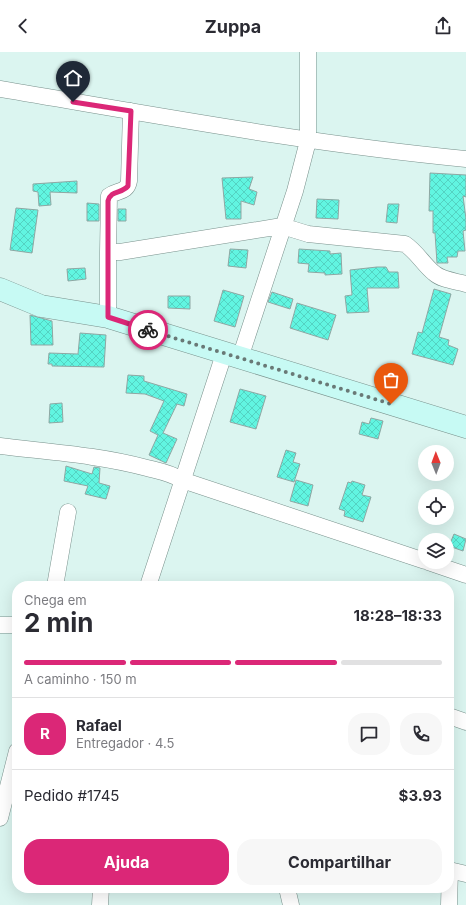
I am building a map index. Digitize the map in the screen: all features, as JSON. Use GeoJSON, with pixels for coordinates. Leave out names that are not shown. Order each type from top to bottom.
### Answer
{"type":"FeatureCollection","features":[{"type":"Feature","properties":{"kind":"street"},"geometry":{"type":"LineString","coordinates":[[150,581],[182,480],[232,356],[295,191],[308,141],[308,52]]}},
{"type":"Feature","properties":{"kind":"street"},"geometry":{"type":"LineString","coordinates":[[0,89],[308,141],[376,150],[466,159]]}},
{"type":"Feature","properties":{"kind":"street"},"geometry":{"type":"LineString","coordinates":[[108,317],[109,196],[113,193],[124,190],[128,186],[131,111]]}},
{"type":"Feature","properties":{"kind":"street"},"geometry":{"type":"LineString","coordinates":[[108,252],[120,252],[282,226],[308,234],[405,244],[414,250],[434,272],[442,278],[466,284]]}},
{"type":"Feature","properties":{"kind":"street"},"geometry":{"type":"LineString","coordinates":[[0,289],[41,306],[108,317],[466,427]]}},
{"type":"Feature","properties":{"kind":"street"},"geometry":{"type":"LineString","coordinates":[[0,446],[90,456],[130,463],[169,474],[182,480],[418,559]]}},
{"type":"Feature","properties":{"kind":"street"},"geometry":{"type":"LineString","coordinates":[[56,581],[68,512]]}},
{"type":"Feature","properties":{"kind":"street"},"geometry":{"type":"LineString","coordinates":[[448,569],[466,575]]}},
{"type":"Feature","properties":{"kind":"street"},"geometry":{"type":"LineString","coordinates":[[0,625],[12,625]]}},
{"type":"Feature","properties":{"kind":"street"},"geometry":{"type":"LineString","coordinates":[[454,718],[466,722]]}},
{"type":"Feature","properties":{"kind":"street"},"geometry":{"type":"LineString","coordinates":[[0,818],[11,798],[5,776],[12,761]]}},
{"type":"Feature","properties":{"kind":"street"},"geometry":{"type":"LineString","coordinates":[[454,871],[466,874]]}},
{"type":"Feature","properties":{"kind":"street"},"geometry":{"type":"LineString","coordinates":[[100,905],[101,893]]}},
{"type":"Feature","properties":{"kind":"street"},"geometry":{"type":"LineString","coordinates":[[288,893],[291,905]]}},
{"type":"Feature","properties":{"kind":"street"},"geometry":{"type":"LineString","coordinates":[[449,893],[449,905]]}},
{"type":"Feature","properties":{"kind":"building"},"geometry":{"type":"Polygon","coordinates":[[[430,173],[466,175],[466,197],[463,196],[466,219],[466,230],[463,231],[465,251],[458,251],[457,257],[447,257],[448,263],[437,263],[435,233],[433,233],[433,211],[429,211],[430,173]]]}},
{"type":"Feature","properties":{"kind":"building"},"geometry":{"type":"Polygon","coordinates":[[[253,177],[249,189],[257,192],[254,205],[241,201],[241,219],[226,219],[222,178],[253,177]]]}},
{"type":"Feature","properties":{"kind":"building"},"geometry":{"type":"Polygon","coordinates":[[[77,181],[77,193],[50,192],[51,205],[39,206],[38,192],[33,191],[33,184],[77,181]]]}},
{"type":"Feature","properties":{"kind":"building"},"geometry":{"type":"Polygon","coordinates":[[[317,199],[339,200],[338,219],[316,218],[317,199]]]}},
{"type":"Feature","properties":{"kind":"building"},"geometry":{"type":"Polygon","coordinates":[[[87,203],[99,204],[99,221],[87,221],[87,203]]]}},
{"type":"Feature","properties":{"kind":"building"},"geometry":{"type":"Polygon","coordinates":[[[388,204],[399,204],[397,223],[386,222],[388,204]]]}},
{"type":"Feature","properties":{"kind":"building"},"geometry":{"type":"Polygon","coordinates":[[[16,208],[38,210],[32,253],[10,250],[16,208]]]}},
{"type":"Feature","properties":{"kind":"building"},"geometry":{"type":"Polygon","coordinates":[[[118,209],[126,209],[126,221],[118,221],[118,209]]]}},
{"type":"Feature","properties":{"kind":"building"},"geometry":{"type":"Polygon","coordinates":[[[230,249],[248,250],[246,268],[228,266],[230,249]]]}},
{"type":"Feature","properties":{"kind":"building"},"geometry":{"type":"Polygon","coordinates":[[[299,249],[330,251],[330,254],[341,253],[342,274],[325,275],[325,273],[308,272],[309,264],[298,263],[299,249]]]}},
{"type":"Feature","properties":{"kind":"building"},"geometry":{"type":"Polygon","coordinates":[[[386,267],[389,272],[398,272],[399,288],[367,288],[369,312],[347,313],[345,296],[352,295],[350,270],[386,267]]]}},
{"type":"Feature","properties":{"kind":"building"},"geometry":{"type":"Polygon","coordinates":[[[85,268],[86,279],[68,281],[67,269],[85,268]]]}},
{"type":"Feature","properties":{"kind":"building"},"geometry":{"type":"Polygon","coordinates":[[[434,289],[451,294],[439,337],[449,340],[448,345],[458,349],[453,365],[412,354],[418,332],[422,333],[434,289]]]}},
{"type":"Feature","properties":{"kind":"building"},"geometry":{"type":"Polygon","coordinates":[[[223,290],[244,296],[235,327],[214,321],[223,290]]]}},
{"type":"Feature","properties":{"kind":"building"},"geometry":{"type":"Polygon","coordinates":[[[272,292],[293,299],[290,309],[268,302],[272,292]]]}},
{"type":"Feature","properties":{"kind":"building"},"geometry":{"type":"Polygon","coordinates":[[[168,296],[190,296],[190,309],[168,308],[168,296]]]}},
{"type":"Feature","properties":{"kind":"building"},"geometry":{"type":"Polygon","coordinates":[[[297,303],[336,315],[328,340],[290,328],[297,303]]]}},
{"type":"Feature","properties":{"kind":"building"},"geometry":{"type":"Polygon","coordinates":[[[30,315],[52,321],[53,345],[31,345],[30,315]]]}},
{"type":"Feature","properties":{"kind":"building"},"geometry":{"type":"Polygon","coordinates":[[[80,333],[106,335],[104,367],[52,366],[52,364],[48,364],[49,353],[78,354],[80,333]]]}},
{"type":"Feature","properties":{"kind":"building"},"geometry":{"type":"Polygon","coordinates":[[[128,375],[144,376],[144,381],[187,394],[184,406],[177,404],[163,433],[177,439],[166,463],[149,455],[158,435],[150,431],[164,401],[145,394],[126,393],[128,375]]]}},
{"type":"Feature","properties":{"kind":"building"},"geometry":{"type":"Polygon","coordinates":[[[240,389],[266,396],[256,429],[230,422],[240,389]]]}},
{"type":"Feature","properties":{"kind":"building"},"geometry":{"type":"Polygon","coordinates":[[[62,403],[63,422],[49,423],[50,404],[62,403]]]}},
{"type":"Feature","properties":{"kind":"building"},"geometry":{"type":"Polygon","coordinates":[[[371,418],[383,421],[378,439],[359,434],[362,422],[369,424],[371,418]]]}},
{"type":"Feature","properties":{"kind":"building"},"geometry":{"type":"Polygon","coordinates":[[[286,450],[296,453],[293,462],[300,464],[294,482],[277,477],[286,450]]]}},
{"type":"Feature","properties":{"kind":"building"},"geometry":{"type":"Polygon","coordinates":[[[66,466],[92,474],[94,467],[100,468],[99,483],[110,486],[106,499],[85,494],[88,486],[64,481],[66,466]]]}},
{"type":"Feature","properties":{"kind":"building"},"geometry":{"type":"Polygon","coordinates":[[[296,480],[313,485],[308,506],[290,501],[296,480]]]}},
{"type":"Feature","properties":{"kind":"building"},"geometry":{"type":"Polygon","coordinates":[[[352,481],[365,485],[362,495],[371,497],[363,522],[344,516],[345,511],[339,509],[348,482],[351,483],[352,481]]]}},
{"type":"Feature","properties":{"kind":"building"},"geometry":{"type":"Polygon","coordinates":[[[454,534],[466,539],[463,551],[454,548],[454,534]]]}},
{"type":"Feature","properties":{"kind":"way so far"},"geometry":{"type":"LineString","coordinates":[[148,330],[391,404]]}},
{"type":"Feature","properties":{"kind":"route"},"geometry":{"type":"LineString","coordinates":[[73,102],[131,111],[128,186],[124,190],[113,193],[109,196],[108,201],[108,317],[148,330]]}}]}
